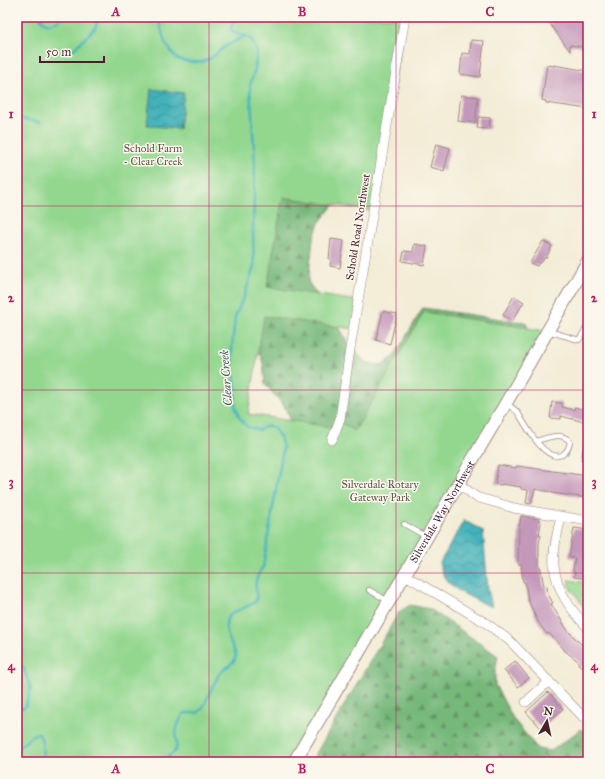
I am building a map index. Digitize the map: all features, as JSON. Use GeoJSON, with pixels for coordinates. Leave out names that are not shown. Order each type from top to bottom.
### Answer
{"type":"FeatureCollection","features":[{"type":"Feature","properties":{"kind":"main road","name":"Silverdale Way Northwest"},"geometry":{"type":"LineString","coordinates":[[294,762],[588,261]]}},
{"type":"Feature","properties":{"kind":"street","name":"Schold Road Northwest"},"geometry":{"type":"LineString","coordinates":[[332,440],[340,419],[350,349],[405,17]]}},
{"type":"Feature","properties":{"kind":"street"},"geometry":{"type":"LineString","coordinates":[[458,483],[476,497],[514,508],[588,521]]}},
{"type":"Feature","properties":{"kind":"street"},"geometry":{"type":"LineString","coordinates":[[561,517],[556,539],[554,565],[559,587],[572,611],[588,628]]}},
{"type":"Feature","properties":{"kind":"street"},"geometry":{"type":"LineString","coordinates":[[405,575],[448,599],[492,627],[510,641],[588,722]]}},
{"type":"Feature","properties":{"kind":"street"},"geometry":{"type":"LineString","coordinates":[[526,702],[549,681]]}},
{"type":"Feature","properties":{"kind":"lane"},"geometry":{"type":"LineString","coordinates":[[547,331],[579,340],[588,324]]}},
{"type":"Feature","properties":{"kind":"lane"},"geometry":{"type":"LineString","coordinates":[[506,403],[517,412],[536,441],[544,450],[552,455],[560,455],[566,452],[570,442],[568,438],[564,436],[554,436],[536,441]]}},
{"type":"Feature","properties":{"kind":"lane"},"geometry":{"type":"LineString","coordinates":[[404,524],[427,537]]}},
{"type":"Feature","properties":{"kind":"lane"},"geometry":{"type":"LineString","coordinates":[[368,590],[389,601]]}},
{"type":"Feature","properties":{"kind":"green space","name":"Schold Farm - Clear Creek"},"geometry":{"type":"Polygon","coordinates":[[[17,17],[405,17],[373,211],[283,197],[267,287],[358,301],[354,329],[264,316],[248,414],[336,428],[339,422],[355,431],[424,312],[547,331],[294,762],[17,762],[17,17]]]}},
{"type":"Feature","properties":{"kind":"green space"},"geometry":{"type":"Polygon","coordinates":[[[266,182],[339,198],[319,223],[313,240],[308,282],[332,315],[347,341],[365,362],[380,365],[393,358],[423,308],[526,322],[529,333],[403,434],[295,429],[284,406],[265,384],[263,363],[254,337],[266,182]]]}},
{"type":"Feature","properties":{"kind":"green space"},"geometry":{"type":"Polygon","coordinates":[[[568,580],[588,583],[588,614],[574,592],[571,590],[568,580]]]}},
{"type":"Feature","properties":{"kind":"green space"},"geometry":{"type":"Polygon","coordinates":[[[410,605],[430,609],[498,656],[495,671],[495,685],[514,720],[538,749],[551,751],[581,729],[588,736],[588,762],[311,762],[399,612],[410,605]]]}},
{"type":"Feature","properties":{"kind":"water"},"geometry":{"type":"Polygon","coordinates":[[[151,89],[184,93],[179,129],[147,125],[151,89]]]}},
{"type":"Feature","properties":{"kind":"water"},"geometry":{"type":"Polygon","coordinates":[[[464,520],[483,531],[488,589],[492,607],[479,602],[453,587],[444,577],[439,564],[464,520]]]}},
{"type":"Feature","properties":{"kind":"building"},"geometry":{"type":"Polygon","coordinates":[[[558,17],[588,17],[588,48],[570,45],[570,51],[549,23],[558,17]]]}},
{"type":"Feature","properties":{"kind":"building"},"geometry":{"type":"Polygon","coordinates":[[[471,40],[484,41],[480,77],[460,74],[462,53],[470,54],[471,40]]]}},
{"type":"Feature","properties":{"kind":"building"},"geometry":{"type":"Polygon","coordinates":[[[547,65],[588,71],[588,109],[546,103],[546,101],[542,100],[547,65]]]}},
{"type":"Feature","properties":{"kind":"building"},"geometry":{"type":"Polygon","coordinates":[[[461,95],[478,97],[475,123],[458,121],[461,95]]]}},
{"type":"Feature","properties":{"kind":"building"},"geometry":{"type":"Polygon","coordinates":[[[478,117],[490,118],[489,129],[477,128],[478,117]]]}},
{"type":"Feature","properties":{"kind":"building"},"geometry":{"type":"Polygon","coordinates":[[[436,144],[450,148],[444,171],[430,167],[436,144]]]}},
{"type":"Feature","properties":{"kind":"building"},"geometry":{"type":"Polygon","coordinates":[[[331,239],[344,241],[340,268],[330,266],[331,260],[329,259],[331,239]]]}},
{"type":"Feature","properties":{"kind":"building"},"geometry":{"type":"Polygon","coordinates":[[[543,241],[552,246],[546,258],[545,257],[537,266],[530,263],[543,241]]]}},
{"type":"Feature","properties":{"kind":"building"},"geometry":{"type":"Polygon","coordinates":[[[414,244],[427,246],[424,265],[402,261],[404,251],[413,252],[414,244]]]}},
{"type":"Feature","properties":{"kind":"building"},"geometry":{"type":"Polygon","coordinates":[[[514,296],[524,302],[512,321],[503,315],[514,296]]]}},
{"type":"Feature","properties":{"kind":"building"},"geometry":{"type":"Polygon","coordinates":[[[383,311],[397,314],[390,344],[376,340],[383,311]]]}},
{"type":"Feature","properties":{"kind":"building"},"geometry":{"type":"Polygon","coordinates":[[[552,402],[562,403],[562,407],[574,410],[575,407],[588,411],[588,423],[561,416],[561,419],[550,418],[552,402]]]}},
{"type":"Feature","properties":{"kind":"building"},"geometry":{"type":"Polygon","coordinates":[[[585,441],[588,441],[588,462],[581,461],[585,441]]]}},
{"type":"Feature","properties":{"kind":"building"},"geometry":{"type":"Polygon","coordinates":[[[498,465],[516,468],[517,466],[588,476],[588,498],[535,489],[531,504],[526,503],[528,490],[521,489],[521,487],[495,484],[498,465]]]}},
{"type":"Feature","properties":{"kind":"building"},"geometry":{"type":"Polygon","coordinates":[[[521,516],[539,519],[541,522],[539,535],[541,535],[539,543],[539,567],[541,569],[544,587],[547,586],[548,594],[553,603],[551,604],[568,631],[581,644],[588,648],[588,671],[578,664],[579,662],[564,650],[549,633],[547,634],[538,622],[528,600],[525,582],[523,582],[521,564],[518,564],[521,516]]]}},
{"type":"Feature","properties":{"kind":"building"},"geometry":{"type":"Polygon","coordinates":[[[574,528],[588,530],[588,579],[574,577],[575,572],[573,571],[575,558],[569,557],[574,528]]]}},
{"type":"Feature","properties":{"kind":"building"},"geometry":{"type":"Polygon","coordinates":[[[515,661],[529,678],[518,687],[504,670],[515,661]]]}},
{"type":"Feature","properties":{"kind":"building"},"geometry":{"type":"Polygon","coordinates":[[[548,692],[563,709],[541,728],[526,712],[548,692]]]}},
{"type":"Feature","properties":{"kind":"waterway"},"geometry":{"type":"LineString","coordinates":[[40,17],[48,23],[54,23],[64,17]]}},
{"type":"Feature","properties":{"kind":"waterway"},"geometry":{"type":"LineString","coordinates":[[63,54],[75,48],[95,28],[99,17]]}},
{"type":"Feature","properties":{"kind":"waterway"},"geometry":{"type":"LineString","coordinates":[[152,17],[181,21]]}},
{"type":"Feature","properties":{"kind":"waterway","name":"Clear Creek"},"geometry":{"type":"LineString","coordinates":[[162,762],[176,749],[177,727],[184,713],[197,713],[203,708],[219,674],[234,661],[236,656],[226,630],[227,619],[236,611],[249,606],[256,601],[256,581],[263,567],[283,448],[280,437],[273,427],[266,426],[259,430],[247,427],[239,417],[235,405],[236,387],[232,347],[235,317],[245,294],[254,266],[253,231],[255,163],[250,85],[255,69],[257,51],[251,39],[231,30],[233,17]]}},
{"type":"Feature","properties":{"kind":"waterway"},"geometry":{"type":"LineString","coordinates":[[158,18],[165,43],[177,59],[188,62],[202,62],[211,58],[226,46],[245,36]]}},
{"type":"Feature","properties":{"kind":"waterway"},"geometry":{"type":"LineString","coordinates":[[17,118],[40,122]]}},
{"type":"Feature","properties":{"kind":"waterway"},"geometry":{"type":"LineString","coordinates":[[17,637],[21,642],[21,654],[17,656]]}},
{"type":"Feature","properties":{"kind":"waterway"},"geometry":{"type":"LineString","coordinates":[[17,664],[23,667],[31,689],[25,707],[17,710]]}},
{"type":"Feature","properties":{"kind":"waterway"},"geometry":{"type":"LineString","coordinates":[[17,749],[34,734],[39,733],[43,751],[42,762]]}},
{"type":"Feature","properties":{"kind":"waterway","name":"Clear Creek"},"geometry":{"type":"LineString","coordinates":[[112,762],[127,756],[141,757],[151,762]]}},
{"type":"Feature","properties":{"kind":"waterway","name":"Clear Creek"},"geometry":{"type":"LineString","coordinates":[[66,762],[68,760],[88,762]]}},
{"type":"Feature","properties":{"kind":"park label","name":"Silverdale Rotary Gateway Park"},"geometry":{"type":"Point","coordinates":[380,490]}}]}
